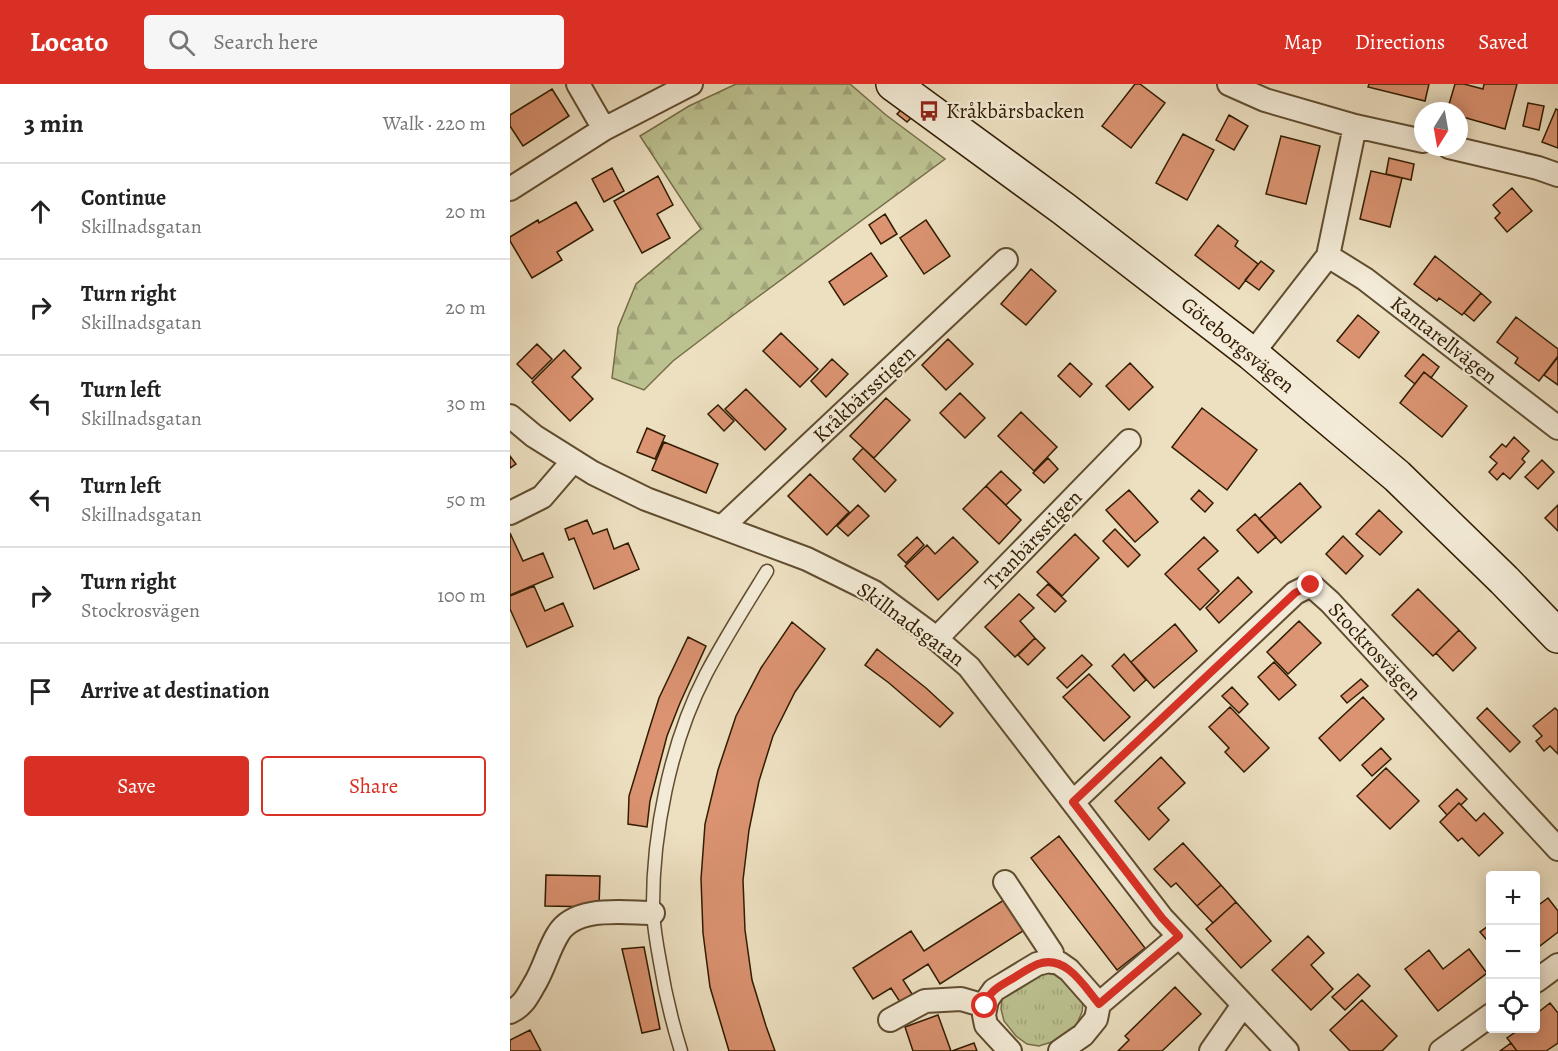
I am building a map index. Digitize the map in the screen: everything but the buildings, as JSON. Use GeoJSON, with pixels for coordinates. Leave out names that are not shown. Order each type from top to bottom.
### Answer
{"type":"FeatureCollection","features":[{"type":"Feature","properties":{"kind":"street"},"geometry":{"type":"LineString","coordinates":[[578,84],[604,129]]}},
{"type":"Feature","properties":{"kind":"street"},"geometry":{"type":"LineString","coordinates":[[510,189],[604,129],[691,84]]}},
{"type":"Feature","properties":{"kind":"street","name":"Göteborgsvägen"},"geometry":{"type":"LineString","coordinates":[[893,84],[1064,210],[1252,354],[1397,476],[1558,636]]}},
{"type":"Feature","properties":{"kind":"street"},"geometry":{"type":"LineString","coordinates":[[1229,84],[1265,100],[1355,126],[1414,139]]}},
{"type":"Feature","properties":{"kind":"street"},"geometry":{"type":"LineString","coordinates":[[1252,354],[1328,256],[1355,126]]}},
{"type":"Feature","properties":{"kind":"street"},"geometry":{"type":"LineString","coordinates":[[1468,151],[1558,175]]}},
{"type":"Feature","properties":{"kind":"street","name":"Kantarellvägen"},"geometry":{"type":"LineString","coordinates":[[1328,256],[1365,279],[1558,428]]}},
{"type":"Feature","properties":{"kind":"street","name":"Kråkbärsstigen"},"geometry":{"type":"LineString","coordinates":[[722,527],[1006,260]]}},
{"type":"Feature","properties":{"kind":"street","name":"Skillnadsgatan"},"geometry":{"type":"LineString","coordinates":[[510,416],[534,436],[573,461],[646,499],[807,559],[873,592],[936,639],[969,667],[1162,918],[1287,1051]]}},
{"type":"Feature","properties":{"kind":"street","name":"Tranbärsstigen"},"geometry":{"type":"LineString","coordinates":[[936,639],[1130,441]]}},
{"type":"Feature","properties":{"kind":"street"},"geometry":{"type":"LineString","coordinates":[[510,513],[542,497],[573,461]]}},
{"type":"Feature","properties":{"kind":"street","name":"Stockrosvägen"},"geometry":{"type":"LineString","coordinates":[[1073,802],[1295,593],[1311,585],[1330,602],[1558,849]]}},
{"type":"Feature","properties":{"kind":"street"},"geometry":{"type":"LineString","coordinates":[[1005,882],[1052,953],[1052,962]]}},
{"type":"Feature","properties":{"kind":"street"},"geometry":{"type":"LineString","coordinates":[[510,1012],[518,1008],[526,998],[538,979],[558,932],[570,920],[582,915],[607,912],[653,913]]}},
{"type":"Feature","properties":{"kind":"street"},"geometry":{"type":"LineString","coordinates":[[1060,1051],[1083,1035],[1096,1019],[1099,1004],[1179,936]]}},
{"type":"Feature","properties":{"kind":"street"},"geometry":{"type":"LineString","coordinates":[[1010,1051],[986,1026],[985,1006],[994,990],[1037,964],[1049,961],[1059,963],[1069,970],[1099,1004]]}},
{"type":"Feature","properties":{"kind":"street"},"geometry":{"type":"LineString","coordinates":[[1539,979],[1558,965]]}},
{"type":"Feature","properties":{"kind":"street"},"geometry":{"type":"LineString","coordinates":[[890,1020],[925,1001],[961,999],[985,1006]]}},
{"type":"Feature","properties":{"kind":"street"},"geometry":{"type":"LineString","coordinates":[[1211,1051],[1243,1005]]}},
{"type":"Feature","properties":{"kind":"street"},"geometry":{"type":"LineString","coordinates":[[1441,1051],[1486,1019]]}},
{"type":"Feature","properties":{"kind":"lane"},"geometry":{"type":"LineString","coordinates":[[681,1051],[671,1019],[653,913],[659,823],[684,725],[705,675],[767,571]]}},
{"type":"Feature","properties":{"kind":"green space"},"geometry":{"type":"Polygon","coordinates":[[[736,84],[850,84],[886,115],[945,159],[673,361],[644,390],[612,378],[618,328],[636,284],[701,229],[640,136],[689,106],[736,84]]]}},
{"type":"Feature","properties":{"kind":"green space"},"geometry":{"type":"Polygon","coordinates":[[[1046,971],[1064,976],[1083,1002],[1082,1012],[1076,1026],[1058,1040],[1039,1046],[1027,1044],[1016,1036],[1004,1021],[1001,1009],[1002,999],[1046,971]]]}},
{"type":"Feature","properties":{"kind":"place","name":"Kråkbärsbacken"},"geometry":{"type":"Point","coordinates":[929,111]}},
{"type":"Feature","properties":{"kind":"route"},"geometry":{"type":"LineString","coordinates":[[985,1006],[994,990],[1037,964],[1049,961],[1059,963],[1069,970],[1099,1004],[1179,936],[1162,918],[1073,802],[1295,593],[1311,585]]}}]}
